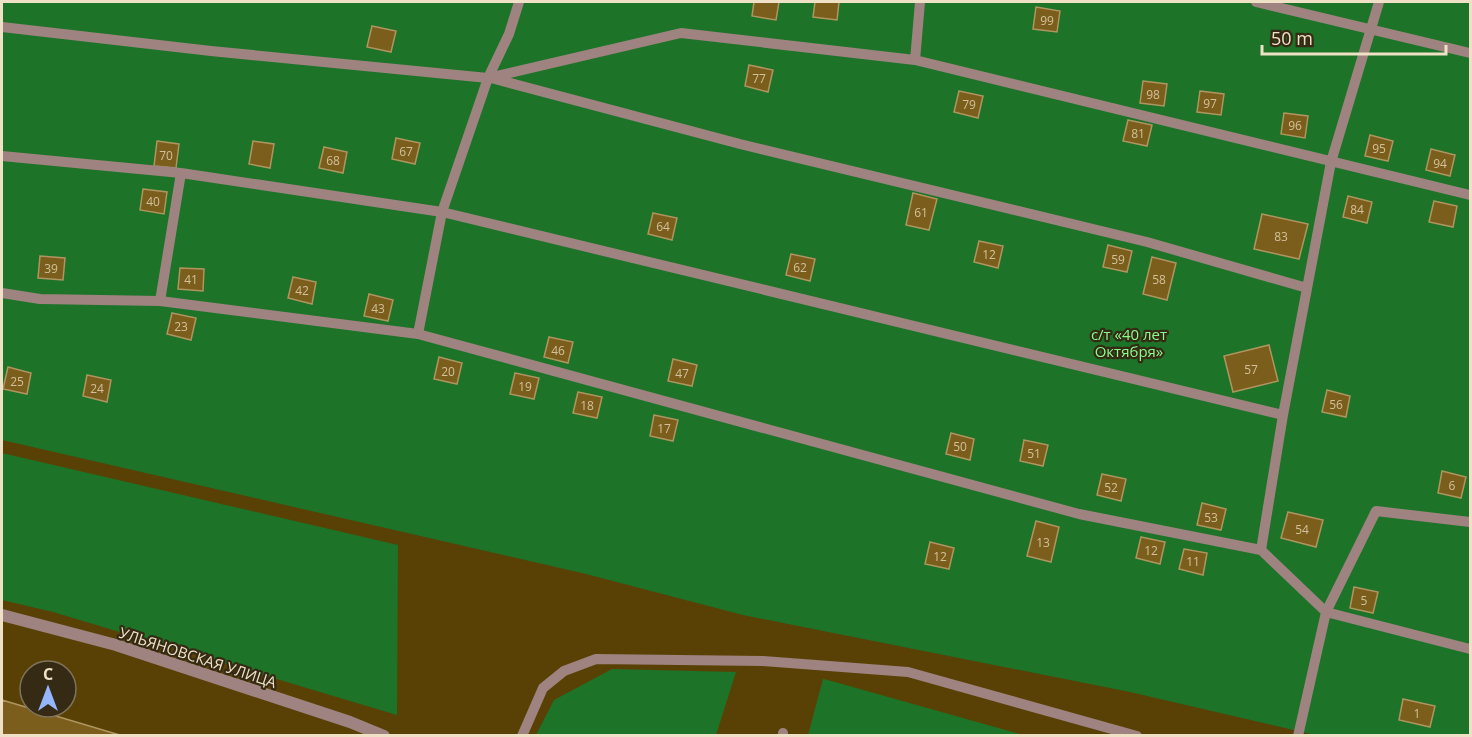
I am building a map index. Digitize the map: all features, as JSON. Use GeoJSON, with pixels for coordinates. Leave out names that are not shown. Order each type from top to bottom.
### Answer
{"type":"FeatureCollection","features":[{"type":"Feature","properties":{"kind":"street","name":"УЛЬЯНОВСКАЯ УЛИЦА"},"geometry":{"type":"LineString","coordinates":[[2,615],[116,645],[384,735]]}},
{"type":"Feature","properties":{"kind":"lane"},"geometry":{"type":"LineString","coordinates":[[418,334],[442,212],[488,78],[509,34],[519,2]]}},
{"type":"Feature","properties":{"kind":"lane"},"geometry":{"type":"LineString","coordinates":[[915,60],[920,2]]}},
{"type":"Feature","properties":{"kind":"lane"},"geometry":{"type":"LineString","coordinates":[[1256,2],[1470,53]]}},
{"type":"Feature","properties":{"kind":"lane"},"geometry":{"type":"LineString","coordinates":[[1261,550],[1283,415],[1331,162],[1378,2]]}},
{"type":"Feature","properties":{"kind":"lane"},"geometry":{"type":"LineString","coordinates":[[2,27],[211,51],[488,78],[740,144],[1147,242],[1307,288]]}},
{"type":"Feature","properties":{"kind":"lane"},"geometry":{"type":"LineString","coordinates":[[488,78],[681,33],[915,60],[1470,195]]}},
{"type":"Feature","properties":{"kind":"lane"},"geometry":{"type":"LineString","coordinates":[[2,156],[181,172],[442,212],[1283,415]]}},
{"type":"Feature","properties":{"kind":"lane"},"geometry":{"type":"LineString","coordinates":[[160,301],[181,172]]}},
{"type":"Feature","properties":{"kind":"lane"},"geometry":{"type":"LineString","coordinates":[[2,293],[40,299],[160,301],[418,334],[1079,514],[1261,550],[1326,612],[1470,649]]}},
{"type":"Feature","properties":{"kind":"lane"},"geometry":{"type":"LineString","coordinates":[[1298,735],[1326,612],[1377,511],[1470,522]]}},
{"type":"Feature","properties":{"kind":"lane"},"geometry":{"type":"LineString","coordinates":[[522,735],[543,688],[564,671],[596,659],[763,661],[908,672],[1137,735]]}},
{"type":"Feature","properties":{"kind":"green space","name":"с/т «40 лет Октября»"},"geometry":{"type":"Polygon","coordinates":[[[2,2],[1470,2],[1470,735],[1315,735],[1130,692],[743,615],[586,574],[2,440],[2,2]]]}},
{"type":"Feature","properties":{"kind":"green space"},"geometry":{"type":"Polygon","coordinates":[[[2,453],[398,545],[397,715],[53,612],[2,600],[2,453]]]}},
{"type":"Feature","properties":{"kind":"green space"},"geometry":{"type":"Polygon","coordinates":[[[612,669],[736,672],[716,735],[536,735],[554,700],[612,669]]]}},
{"type":"Feature","properties":{"kind":"green space"},"geometry":{"type":"Polygon","coordinates":[[[824,679],[1023,735],[808,735],[824,679]]]}},
{"type":"Feature","properties":{"kind":"building"},"geometry":{"type":"Polygon","coordinates":[[[754,2],[779,2],[776,20],[752,16],[754,2]]]}},
{"type":"Feature","properties":{"kind":"building"},"geometry":{"type":"Polygon","coordinates":[[[815,2],[839,2],[837,20],[813,17],[815,2]]]}},
{"type":"Feature","properties":{"kind":"building"},"geometry":{"type":"Polygon","coordinates":[[[1036,7],[1060,11],[1057,32],[1033,29],[1036,7]]]}},
{"type":"Feature","properties":{"kind":"building"},"geometry":{"type":"Polygon","coordinates":[[[372,26],[396,31],[391,52],[367,47],[372,26]]]}},
{"type":"Feature","properties":{"kind":"building"},"geometry":{"type":"Polygon","coordinates":[[[749,65],[773,70],[768,92],[745,86],[749,65]]]}},
{"type":"Feature","properties":{"kind":"building"},"geometry":{"type":"Polygon","coordinates":[[[1143,81],[1167,84],[1164,106],[1140,103],[1143,81]]]}},
{"type":"Feature","properties":{"kind":"building"},"geometry":{"type":"Polygon","coordinates":[[[959,91],[983,96],[978,118],[954,112],[959,91]]]}},
{"type":"Feature","properties":{"kind":"building"},"geometry":{"type":"Polygon","coordinates":[[[1200,91],[1224,94],[1221,115],[1197,112],[1200,91]]]}},
{"type":"Feature","properties":{"kind":"building"},"geometry":{"type":"Polygon","coordinates":[[[1284,113],[1308,116],[1305,138],[1281,134],[1284,113]]]}},
{"type":"Feature","properties":{"kind":"building"},"geometry":{"type":"Polygon","coordinates":[[[1128,120],[1152,125],[1147,146],[1123,141],[1128,120]]]}},
{"type":"Feature","properties":{"kind":"building"},"geometry":{"type":"Polygon","coordinates":[[[1370,135],[1393,141],[1388,161],[1365,156],[1370,135]]]}},
{"type":"Feature","properties":{"kind":"building"},"geometry":{"type":"Polygon","coordinates":[[[396,138],[420,143],[415,164],[392,159],[396,138]]]}},
{"type":"Feature","properties":{"kind":"building"},"geometry":{"type":"Polygon","coordinates":[[[157,141],[179,144],[176,168],[154,166],[157,141]]]}},
{"type":"Feature","properties":{"kind":"building"},"geometry":{"type":"Polygon","coordinates":[[[253,141],[274,144],[270,168],[249,164],[253,141]]]}},
{"type":"Feature","properties":{"kind":"building"},"geometry":{"type":"Polygon","coordinates":[[[324,147],[347,152],[343,173],[319,168],[324,147]]]}},
{"type":"Feature","properties":{"kind":"building"},"geometry":{"type":"Polygon","coordinates":[[[1431,149],[1455,155],[1450,176],[1426,170],[1431,149]]]}},
{"type":"Feature","properties":{"kind":"building"},"geometry":{"type":"Polygon","coordinates":[[[143,189],[167,192],[164,214],[140,210],[143,189]]]}},
{"type":"Feature","properties":{"kind":"building"},"geometry":{"type":"Polygon","coordinates":[[[913,193],[937,199],[929,230],[906,225],[913,193]]]}},
{"type":"Feature","properties":{"kind":"building"},"geometry":{"type":"Polygon","coordinates":[[[1348,196],[1372,202],[1367,223],[1343,217],[1348,196]]]}},
{"type":"Feature","properties":{"kind":"building"},"geometry":{"type":"Polygon","coordinates":[[[1434,201],[1457,206],[1453,227],[1429,222],[1434,201]]]}},
{"type":"Feature","properties":{"kind":"building"},"geometry":{"type":"Polygon","coordinates":[[[653,213],[677,218],[672,240],[648,234],[653,213]]]}},
{"type":"Feature","properties":{"kind":"building"},"geometry":{"type":"Polygon","coordinates":[[[1262,214],[1308,224],[1299,259],[1254,249],[1262,214]]]}},
{"type":"Feature","properties":{"kind":"building"},"geometry":{"type":"Polygon","coordinates":[[[979,241],[1003,246],[998,268],[974,262],[979,241]]]}},
{"type":"Feature","properties":{"kind":"building"},"geometry":{"type":"Polygon","coordinates":[[[1108,245],[1132,251],[1127,272],[1103,267],[1108,245]]]}},
{"type":"Feature","properties":{"kind":"building"},"geometry":{"type":"Polygon","coordinates":[[[791,254],[815,259],[810,281],[786,275],[791,254]]]}},
{"type":"Feature","properties":{"kind":"building"},"geometry":{"type":"Polygon","coordinates":[[[40,256],[65,258],[63,280],[38,278],[40,256]]]}},
{"type":"Feature","properties":{"kind":"building"},"geometry":{"type":"Polygon","coordinates":[[[1152,257],[1176,263],[1167,300],[1143,294],[1152,257]]]}},
{"type":"Feature","properties":{"kind":"building"},"geometry":{"type":"Polygon","coordinates":[[[180,268],[204,269],[203,291],[178,289],[180,268]]]}},
{"type":"Feature","properties":{"kind":"building"},"geometry":{"type":"Polygon","coordinates":[[[293,277],[316,282],[312,304],[288,298],[293,277]]]}},
{"type":"Feature","properties":{"kind":"building"},"geometry":{"type":"Polygon","coordinates":[[[369,294],[393,300],[388,321],[364,316],[369,294]]]}},
{"type":"Feature","properties":{"kind":"building"},"geometry":{"type":"Polygon","coordinates":[[[172,313],[196,318],[191,340],[167,334],[172,313]]]}},
{"type":"Feature","properties":{"kind":"building"},"geometry":{"type":"Polygon","coordinates":[[[549,337],[573,342],[568,363],[544,357],[549,337]]]}},
{"type":"Feature","properties":{"kind":"building"},"geometry":{"type":"Polygon","coordinates":[[[1269,345],[1278,381],[1233,392],[1224,356],[1269,345]]]}},
{"type":"Feature","properties":{"kind":"building"},"geometry":{"type":"Polygon","coordinates":[[[439,357],[462,363],[457,384],[434,379],[439,357]]]}},
{"type":"Feature","properties":{"kind":"building"},"geometry":{"type":"Polygon","coordinates":[[[673,359],[697,365],[692,386],[668,381],[673,359]]]}},
{"type":"Feature","properties":{"kind":"building"},"geometry":{"type":"Polygon","coordinates":[[[8,367],[31,373],[27,394],[3,389],[8,367]]]}},
{"type":"Feature","properties":{"kind":"building"},"geometry":{"type":"Polygon","coordinates":[[[515,373],[539,378],[534,399],[510,394],[515,373]]]}},
{"type":"Feature","properties":{"kind":"building"},"geometry":{"type":"Polygon","coordinates":[[[87,375],[111,380],[107,402],[83,396],[87,375]]]}},
{"type":"Feature","properties":{"kind":"building"},"geometry":{"type":"Polygon","coordinates":[[[1327,390],[1350,396],[1346,417],[1322,412],[1327,390]]]}},
{"type":"Feature","properties":{"kind":"building"},"geometry":{"type":"Polygon","coordinates":[[[578,392],[602,397],[597,418],[573,413],[578,392]]]}},
{"type":"Feature","properties":{"kind":"building"},"geometry":{"type":"Polygon","coordinates":[[[654,415],[678,420],[673,441],[650,436],[654,415]]]}},
{"type":"Feature","properties":{"kind":"building"},"geometry":{"type":"Polygon","coordinates":[[[951,433],[974,439],[970,460],[946,454],[951,433]]]}},
{"type":"Feature","properties":{"kind":"building"},"geometry":{"type":"Polygon","coordinates":[[[1024,440],[1048,445],[1043,466],[1020,461],[1024,440]]]}},
{"type":"Feature","properties":{"kind":"building"},"geometry":{"type":"Polygon","coordinates":[[[1442,471],[1466,477],[1461,498],[1438,493],[1442,471]]]}},
{"type":"Feature","properties":{"kind":"building"},"geometry":{"type":"Polygon","coordinates":[[[1102,474],[1126,479],[1121,501],[1097,495],[1102,474]]]}},
{"type":"Feature","properties":{"kind":"building"},"geometry":{"type":"Polygon","coordinates":[[[1202,503],[1226,509],[1221,530],[1197,525],[1202,503]]]}},
{"type":"Feature","properties":{"kind":"building"},"geometry":{"type":"Polygon","coordinates":[[[1288,512],[1323,520],[1316,547],[1281,538],[1288,512]]]}},
{"type":"Feature","properties":{"kind":"building"},"geometry":{"type":"Polygon","coordinates":[[[1036,521],[1059,527],[1051,562],[1027,556],[1036,521]]]}},
{"type":"Feature","properties":{"kind":"building"},"geometry":{"type":"Polygon","coordinates":[[[1141,537],[1165,542],[1160,564],[1136,558],[1141,537]]]}},
{"type":"Feature","properties":{"kind":"building"},"geometry":{"type":"Polygon","coordinates":[[[930,542],[954,548],[949,569],[925,564],[930,542]]]}},
{"type":"Feature","properties":{"kind":"building"},"geometry":{"type":"Polygon","coordinates":[[[1184,549],[1207,553],[1203,575],[1179,569],[1184,549]]]}},
{"type":"Feature","properties":{"kind":"building"},"geometry":{"type":"Polygon","coordinates":[[[1354,587],[1378,592],[1373,613],[1350,608],[1354,587]]]}},
{"type":"Feature","properties":{"kind":"building"},"geometry":{"type":"Polygon","coordinates":[[[1403,699],[1435,706],[1430,727],[1399,720],[1403,699]]]}},
{"type":"Feature","properties":{"kind":"building"},"geometry":{"type":"Polygon","coordinates":[[[2,700],[18,705],[18,719],[66,719],[123,736],[2,736],[2,700]]]}}]}
